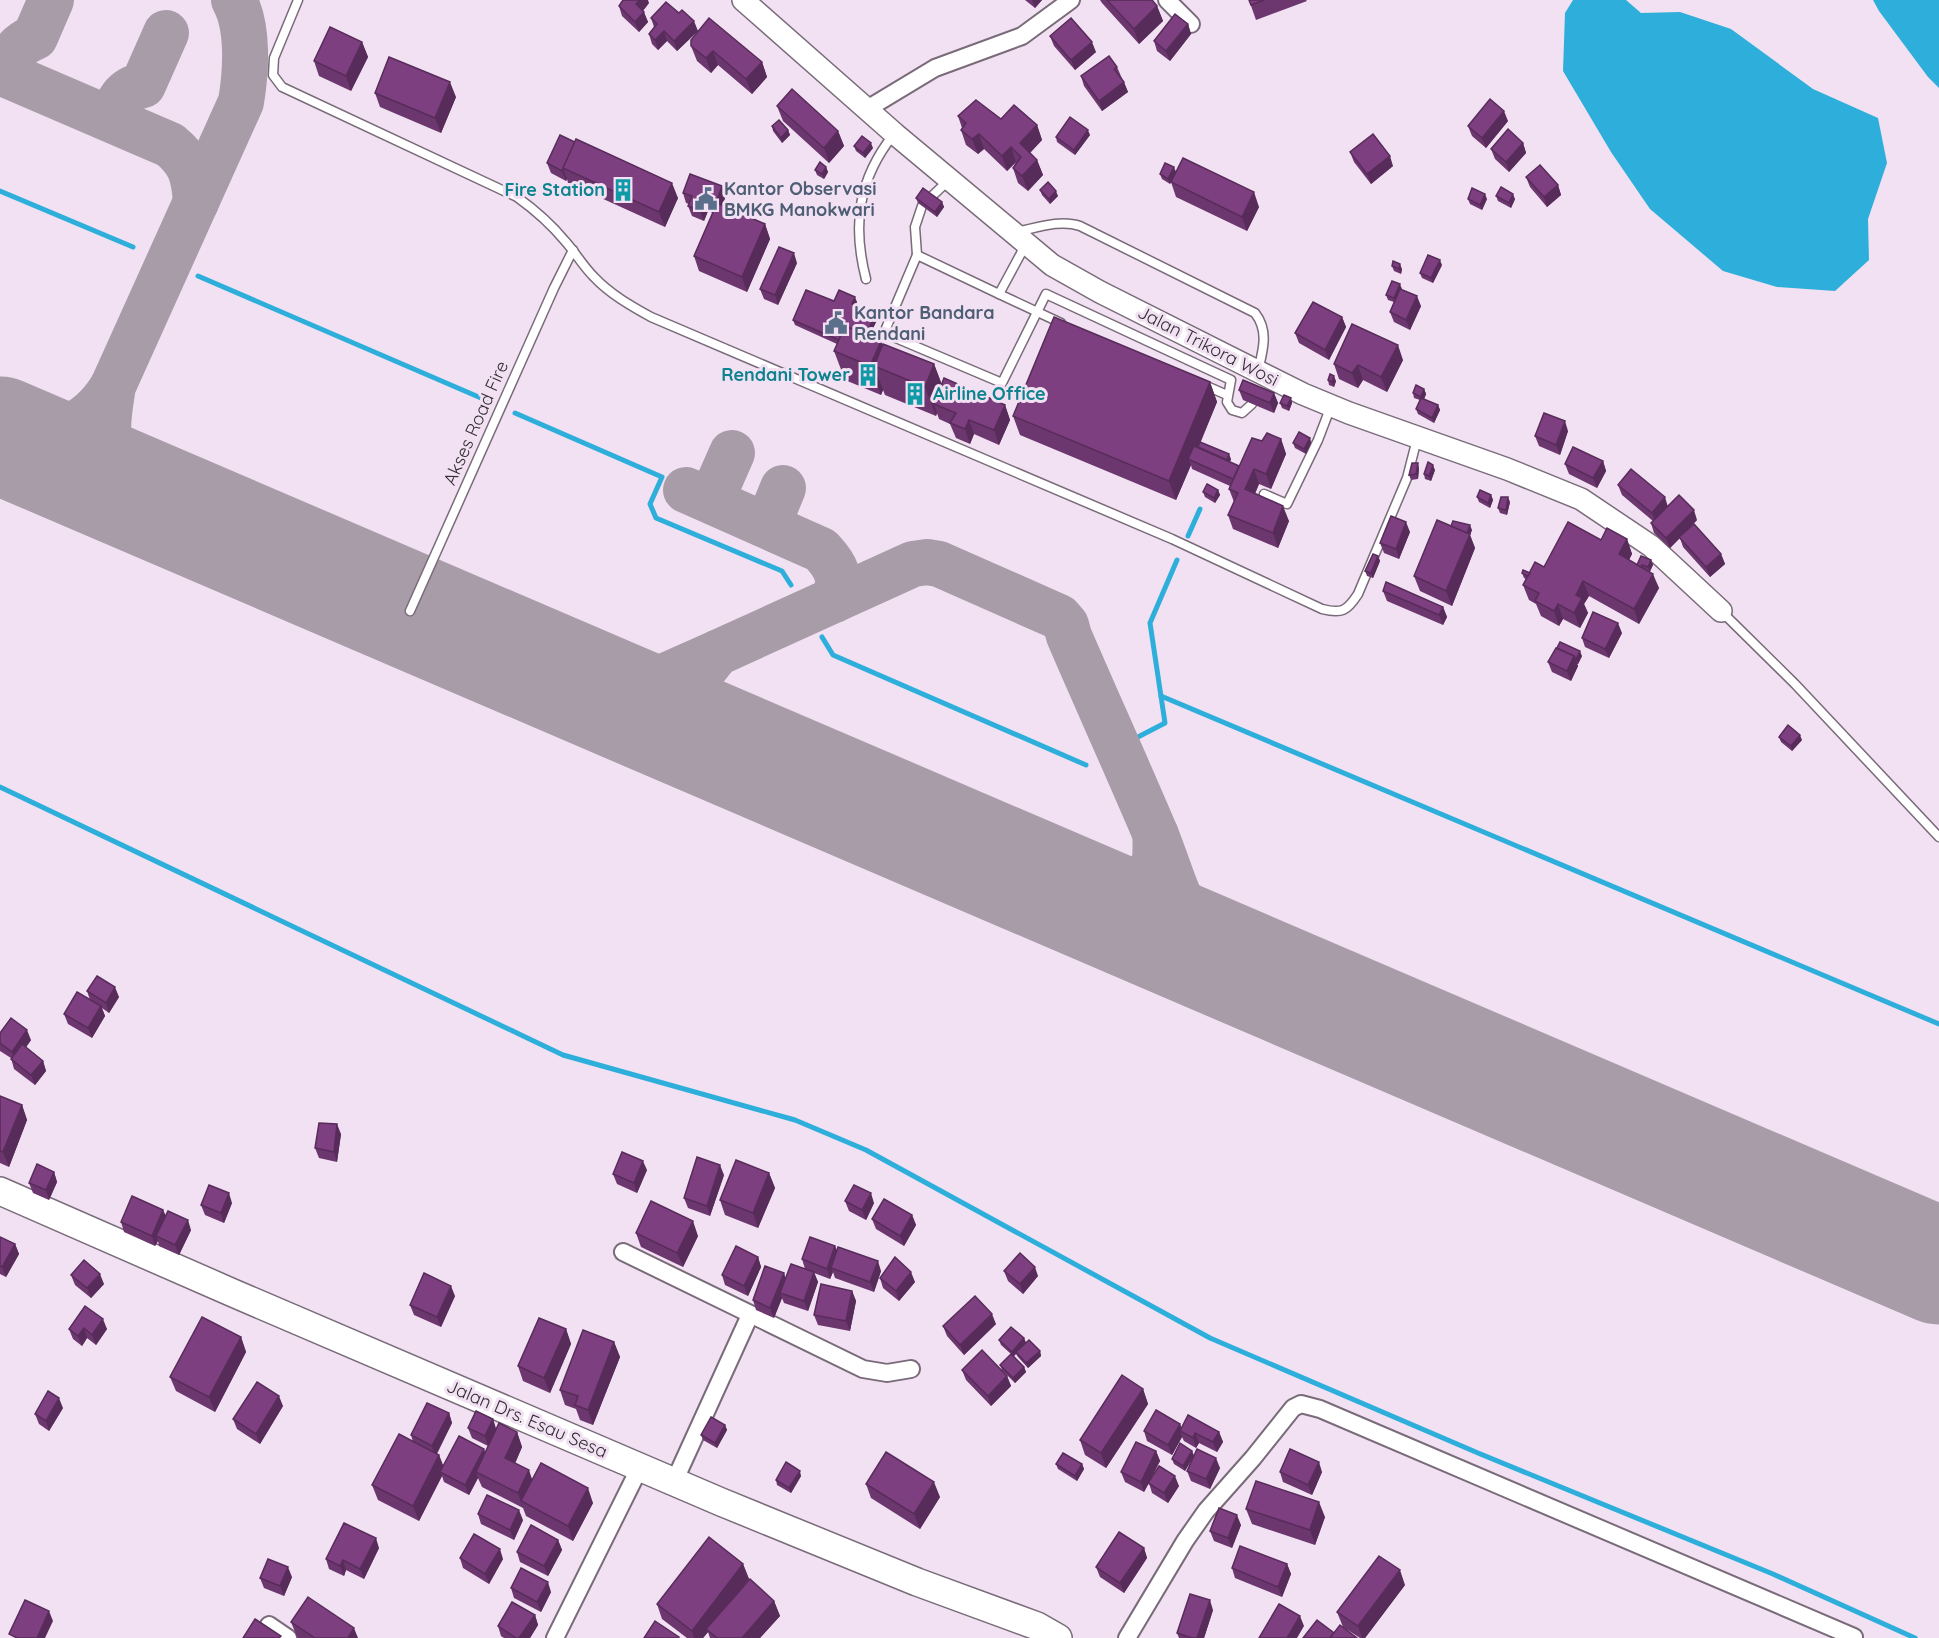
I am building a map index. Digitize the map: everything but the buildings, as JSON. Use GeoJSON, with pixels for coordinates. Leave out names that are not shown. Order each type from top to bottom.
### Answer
{"type":"FeatureCollection","features":[{"type":"Feature","properties":{"kind":"highway","name":"Jalan Drs. Esau Sesa"},"geometry":{"type":"LineString","coordinates":[[0,1191],[674,1482],[917,1582],[1037,1626],[1058,1638]]}},
{"type":"Feature","properties":{"kind":"street","name":"Jalan Trikora Wosi"},"geometry":{"type":"LineString","coordinates":[[743,0],[895,134],[1052,265],[1262,377],[1417,439],[1507,469],[1581,499],[1651,546],[1721,611]]}},
{"type":"Feature","properties":{"kind":"street"},"geometry":{"type":"LineString","coordinates":[[867,109],[935,68],[1022,36],[1071,0]]}},
{"type":"Feature","properties":{"kind":"street"},"geometry":{"type":"LineString","coordinates":[[1167,0],[1191,24]]}},
{"type":"Feature","properties":{"kind":"street"},"geometry":{"type":"LineString","coordinates":[[623,1252],[863,1369],[887,1373],[911,1369]]}},
{"type":"Feature","properties":{"kind":"street"},"geometry":{"type":"LineString","coordinates":[[674,1482],[750,1315]]}},
{"type":"Feature","properties":{"kind":"street"},"geometry":{"type":"LineString","coordinates":[[1127,1638],[1206,1510],[1253,1458],[1293,1408],[1300,1404],[1320,1409],[1854,1637]]}},
{"type":"Feature","properties":{"kind":"street"},"geometry":{"type":"LineString","coordinates":[[555,1638],[640,1467]]}},
{"type":"Feature","properties":{"kind":"street"},"geometry":{"type":"LineString","coordinates":[[269,1625],[288,1638]]}},
{"type":"Feature","properties":{"kind":"lane"},"geometry":{"type":"LineString","coordinates":[[298,0],[274,58],[273,75],[282,87],[500,187],[517,197],[545,219],[594,278],[611,292],[651,317],[1172,539],[1322,609],[1333,612],[1344,610],[1352,604],[1358,594],[1407,478],[1417,439]]}},
{"type":"Feature","properties":{"kind":"lane"},"geometry":{"type":"LineString","coordinates":[[866,279],[858,240],[861,202],[876,160],[895,134]]}},
{"type":"Feature","properties":{"kind":"lane"},"geometry":{"type":"LineString","coordinates":[[930,197],[949,180]]}},
{"type":"Feature","properties":{"kind":"lane"},"geometry":{"type":"LineString","coordinates":[[922,206],[915,227],[917,255],[884,333],[1002,383],[1046,294],[1231,381],[1227,395],[1229,406],[1238,413],[1246,411],[1252,404]]}},
{"type":"Feature","properties":{"kind":"lane"},"geometry":{"type":"LineString","coordinates":[[999,294],[1019,239],[1060,223],[1080,226],[1255,313],[1262,322],[1265,342],[1262,377]]}},
{"type":"Feature","properties":{"kind":"lane","name":"Akses Road Fire"},"geometry":{"type":"LineString","coordinates":[[410,611],[573,250]]}},
{"type":"Feature","properties":{"kind":"lane"},"geometry":{"type":"LineString","coordinates":[[917,255],[1068,326]]}},
{"type":"Feature","properties":{"kind":"lane"},"geometry":{"type":"LineString","coordinates":[[1195,381],[1227,395]]}},
{"type":"Feature","properties":{"kind":"lane"},"geometry":{"type":"LineString","coordinates":[[1264,494],[1287,504],[1332,406]]}},
{"type":"Feature","properties":{"kind":"lane"},"geometry":{"type":"LineString","coordinates":[[1721,611],[1819,710],[1939,837]]}},
{"type":"Feature","properties":{"kind":"water"},"geometry":{"type":"Polygon","coordinates":[[[1573,0],[1626,0],[1641,13],[1680,12],[1731,29],[1813,89],[1878,118],[1887,163],[1868,219],[1869,260],[1835,291],[1777,287],[1723,271],[1650,209],[1611,152],[1563,71],[1565,13],[1573,0]]]}},
{"type":"Feature","properties":{"kind":"water"},"geometry":{"type":"Polygon","coordinates":[[[1873,0],[1939,0],[1939,88],[1928,77],[1873,0]]]}},
{"type":"Feature","properties":{"kind":"waterway"},"geometry":{"type":"LineString","coordinates":[[0,191],[133,247]]}},
{"type":"Feature","properties":{"kind":"waterway"},"geometry":{"type":"LineString","coordinates":[[198,276],[488,401]]}},
{"type":"Feature","properties":{"kind":"waterway"},"geometry":{"type":"LineString","coordinates":[[515,413],[662,477],[650,504],[656,518],[782,571],[791,585]]}},
{"type":"Feature","properties":{"kind":"waterway"},"geometry":{"type":"LineString","coordinates":[[1188,536],[1200,509]]}},
{"type":"Feature","properties":{"kind":"waterway"},"geometry":{"type":"LineString","coordinates":[[1136,738],[1165,723],[1150,623],[1177,560]]}},
{"type":"Feature","properties":{"kind":"waterway"},"geometry":{"type":"LineString","coordinates":[[822,637],[833,655],[1086,765]]}},
{"type":"Feature","properties":{"kind":"waterway"},"geometry":{"type":"LineString","coordinates":[[1161,696],[1939,1024]]}},
{"type":"Feature","properties":{"kind":"waterway"},"geometry":{"type":"LineString","coordinates":[[0,787],[563,1055],[795,1120],[866,1150],[1210,1338],[1478,1453],[1773,1574],[1915,1638]]}},
{"type":"Feature","properties":{"kind":"taxiway"},"geometry":{"type":"LineString","coordinates":[[10,76],[15,52],[35,37],[51,0]]}},
{"type":"Feature","properties":{"kind":"taxiway"},"geometry":{"type":"LineString","coordinates":[[149,499],[122,472],[111,452],[108,420],[113,386],[241,102],[245,50],[242,23],[234,0]]}},
{"type":"Feature","properties":{"kind":"taxiway"},"geometry":{"type":"LineString","coordinates":[[118,122],[119,103],[126,93],[143,85],[166,33]]}},
{"type":"Feature","properties":{"kind":"taxiway"},"geometry":{"type":"LineString","coordinates":[[0,72],[170,145],[183,157],[190,170],[196,202]]}},
{"type":"Feature","properties":{"kind":"taxiway"},"geometry":{"type":"LineString","coordinates":[[0,431],[34,434],[64,429],[91,413],[113,386]]}},
{"type":"Feature","properties":{"kind":"taxiway"},"geometry":{"type":"LineString","coordinates":[[701,496],[717,487],[732,453]]}},
{"type":"Feature","properties":{"kind":"taxiway"},"geometry":{"type":"LineString","coordinates":[[759,521],[772,515],[783,488]]}},
{"type":"Feature","properties":{"kind":"taxiway"},"geometry":{"type":"LineString","coordinates":[[686,490],[821,550],[831,561],[837,573],[838,585],[834,600]]}},
{"type":"Feature","properties":{"kind":"taxiway"},"geometry":{"type":"LineString","coordinates":[[753,757],[714,731],[700,713],[697,702],[697,684],[701,674],[717,653],[913,564],[927,562],[939,564],[1059,617],[1066,625],[1155,833],[1188,917],[1197,932],[1223,959]]}},
{"type":"Feature","properties":{"kind":"taxiway"},"geometry":{"type":"LineString","coordinates":[[600,692],[629,692],[717,653]]}},
{"type":"Feature","properties":{"kind":"taxiway"},"geometry":{"type":"LineString","coordinates":[[1097,905],[1132,889],[1146,876],[1155,859],[1156,835]]}},
{"type":"Feature","properties":{"kind":"runway"},"geometry":{"type":"LineString","coordinates":[[0,435],[1939,1266]]}},
{"type":"Feature","properties":{"kind":"place","name":"Fire Station"},"geometry":{"type":"Point","coordinates":[623,190]}},
{"type":"Feature","properties":{"kind":"place","name":"Kantor Observasi BMKG Manokwari"},"geometry":{"type":"Point","coordinates":[706,199]}},
{"type":"Feature","properties":{"kind":"place","name":"Kantor Bandara Rendani"},"geometry":{"type":"Point","coordinates":[836,323]}},
{"type":"Feature","properties":{"kind":"place","name":"Rendani Tower"},"geometry":{"type":"Point","coordinates":[868,375]}},
{"type":"Feature","properties":{"kind":"place","name":"Airline Office"},"geometry":{"type":"Point","coordinates":[915,394]}}]}
